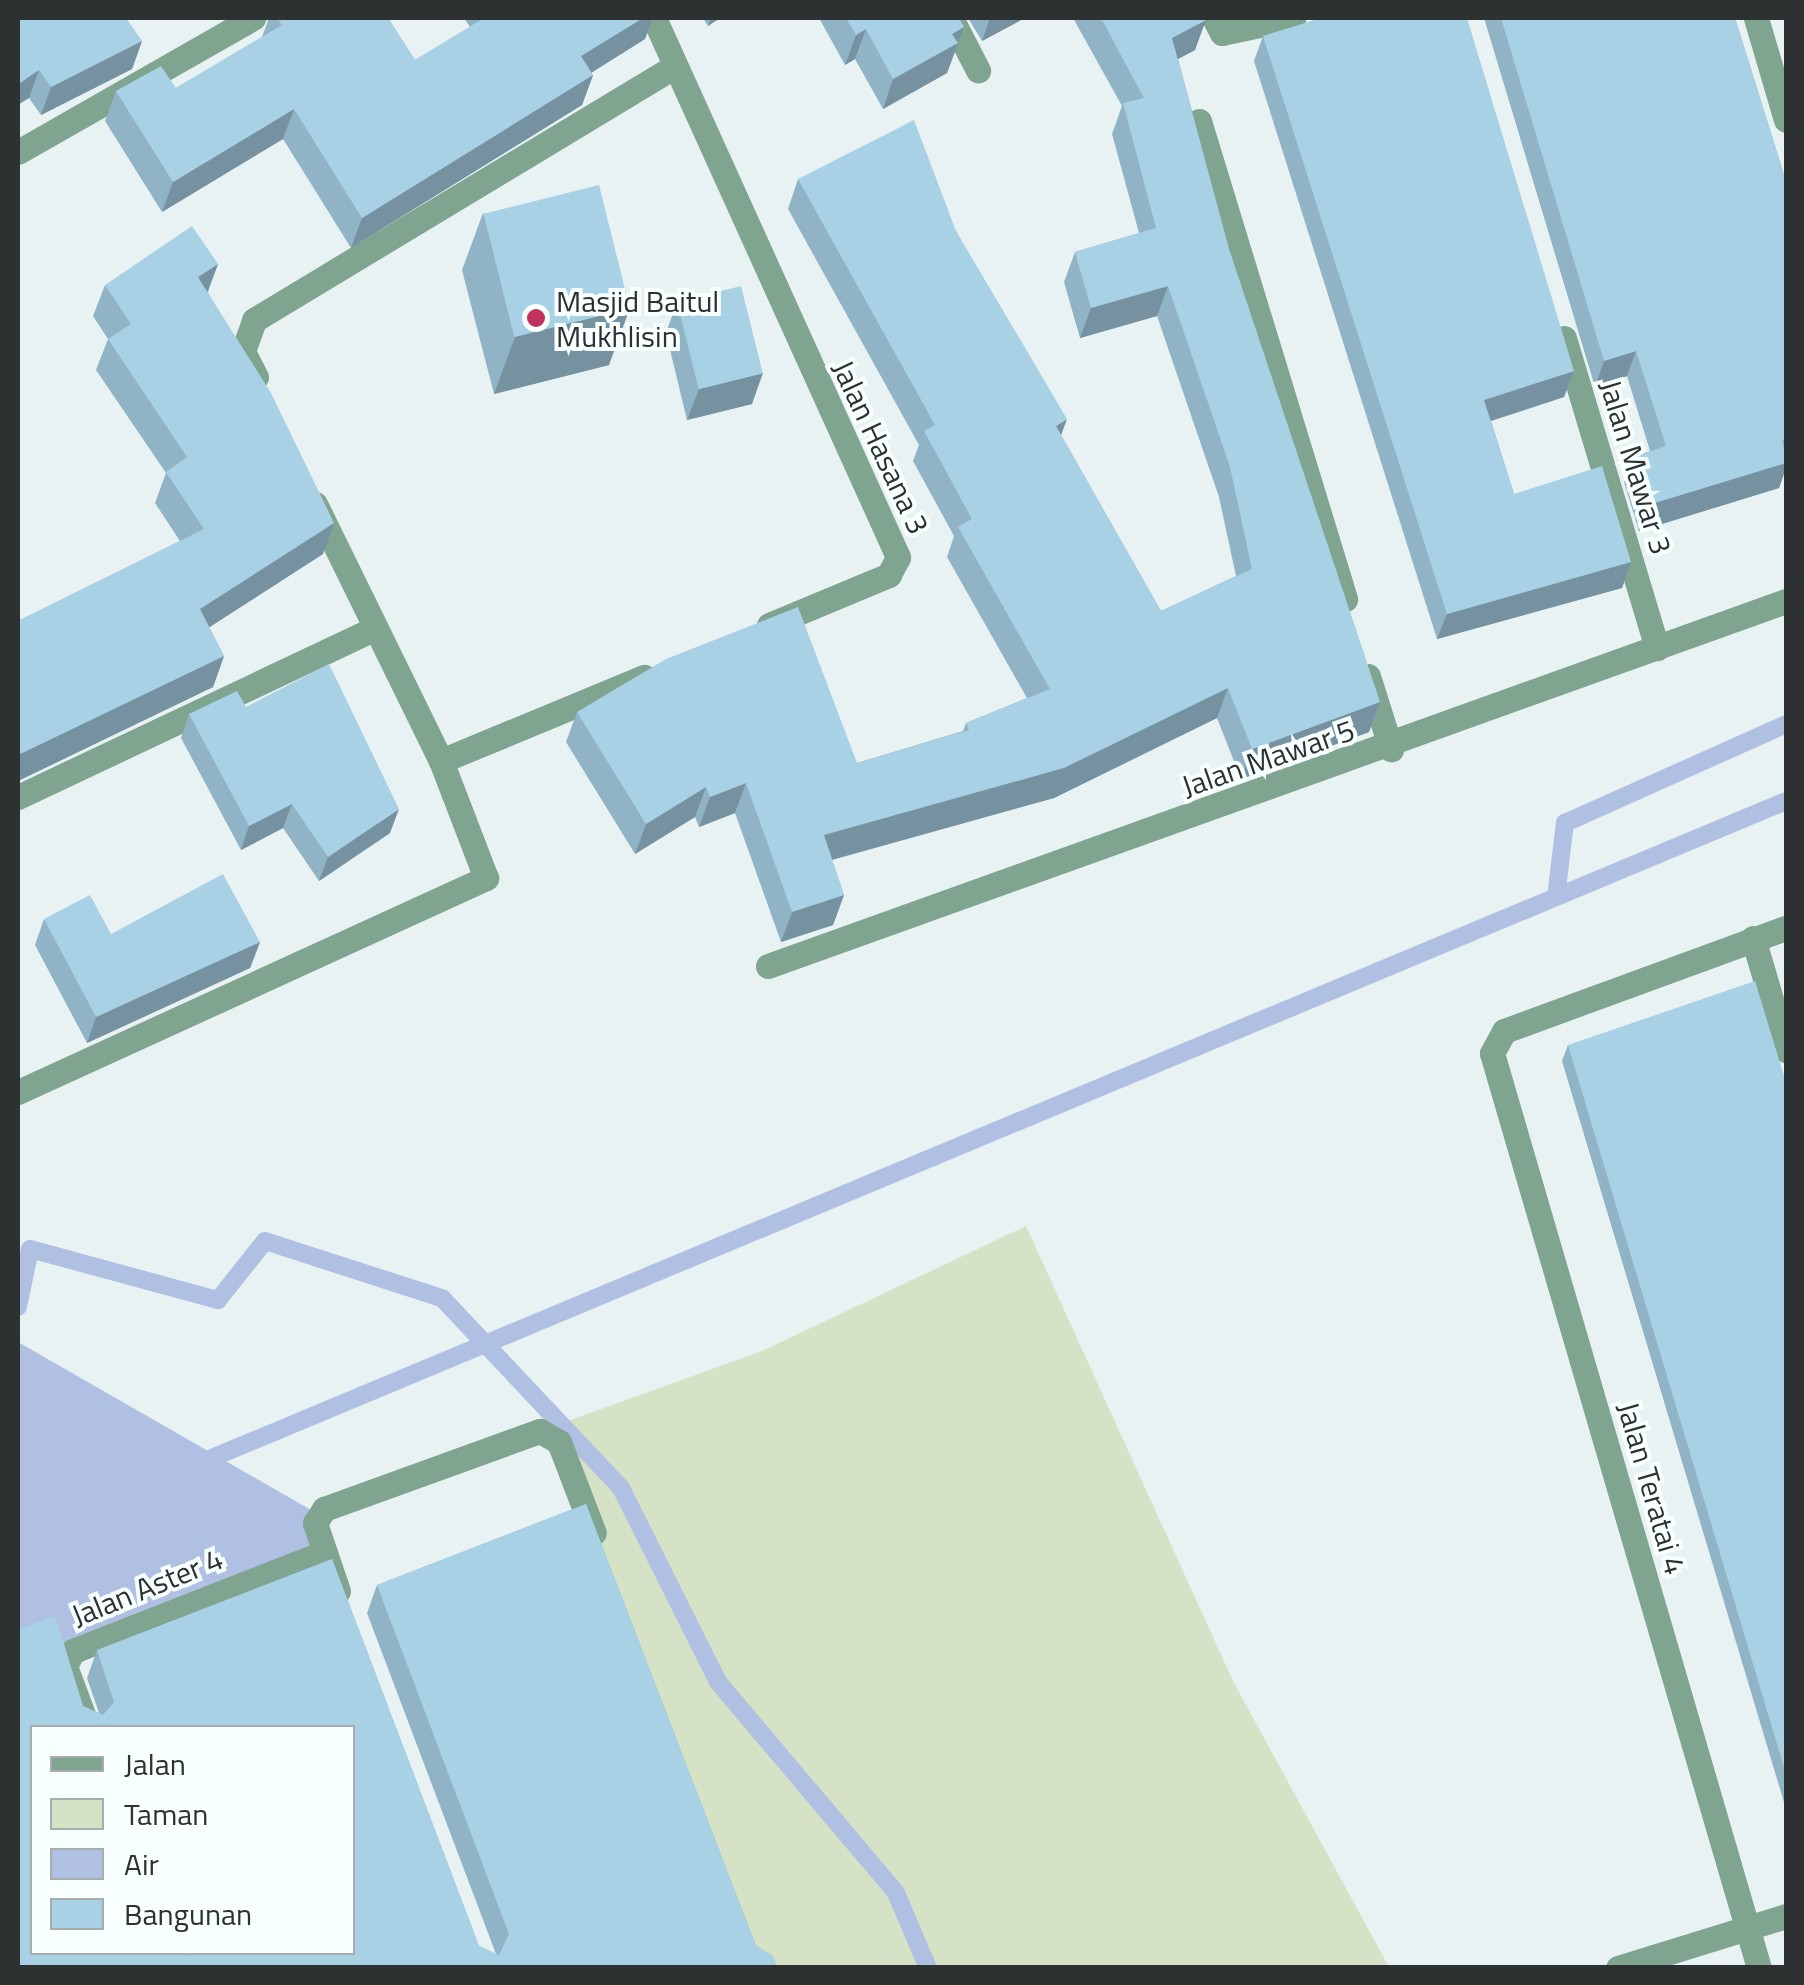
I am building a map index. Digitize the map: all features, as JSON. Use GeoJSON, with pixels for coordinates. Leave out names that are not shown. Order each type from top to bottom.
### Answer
{"type":"FeatureCollection","features":[{"type":"Feature","properties":{"kind":"street"},"geometry":{"type":"LineString","coordinates":[[18,152],[254,18]]}},
{"type":"Feature","properties":{"kind":"street","name":"Jalan Hasana 3"},"geometry":{"type":"LineString","coordinates":[[654,18],[898,557],[889,575],[746,635]]}},
{"type":"Feature","properties":{"kind":"street"},"geometry":{"type":"LineString","coordinates":[[951,18],[978,70]]}},
{"type":"Feature","properties":{"kind":"street"},"geometry":{"type":"LineString","coordinates":[[1214,18],[1222,33],[1293,18]]}},
{"type":"Feature","properties":{"kind":"street"},"geometry":{"type":"LineString","coordinates":[[1756,18],[1786,120]]}},
{"type":"Feature","properties":{"kind":"street"},"geometry":{"type":"LineString","coordinates":[[268,403],[243,351],[254,320],[676,66]]}},
{"type":"Feature","properties":{"kind":"street"},"geometry":{"type":"LineString","coordinates":[[1199,121],[1350,618]]}},
{"type":"Feature","properties":{"kind":"street","name":"Jalan Mawar 3"},"geometry":{"type":"LineString","coordinates":[[1557,317],[1657,648]]}},
{"type":"Feature","properties":{"kind":"street"},"geometry":{"type":"LineString","coordinates":[[18,1092],[478,886],[489,869],[300,473]]}},
{"type":"Feature","properties":{"kind":"street","name":"Jalan Mawar 5"},"geometry":{"type":"LineString","coordinates":[[768,966],[1391,750],[1786,602]]}},
{"type":"Feature","properties":{"kind":"street"},"geometry":{"type":"LineString","coordinates":[[18,797],[374,629]]}},
{"type":"Feature","properties":{"kind":"street"},"geometry":{"type":"LineString","coordinates":[[1362,656],[1391,750]]}},
{"type":"Feature","properties":{"kind":"street"},"geometry":{"type":"LineString","coordinates":[[441,762],[674,665]]}},
{"type":"Feature","properties":{"kind":"street"},"geometry":{"type":"LineString","coordinates":[[1786,928],[1752,938],[1786,1050]]}},
{"type":"Feature","properties":{"kind":"street","name":"Jalan Teratai 4"},"geometry":{"type":"LineString","coordinates":[[1752,938],[1504,1030],[1492,1053],[1758,1968]]}},
{"type":"Feature","properties":{"kind":"street"},"geometry":{"type":"LineString","coordinates":[[351,1625],[315,1523],[324,1508],[540,1431],[559,1442],[608,1569]]}},
{"type":"Feature","properties":{"kind":"street","name":"Jalan Aster 4"},"geometry":{"type":"LineString","coordinates":[[87,1725],[65,1666],[72,1651],[323,1552]]}},
{"type":"Feature","properties":{"kind":"street"},"geometry":{"type":"LineString","coordinates":[[1618,1968],[1786,1916]]}},
{"type":"Feature","properties":{"kind":"green space"},"geometry":{"type":"Polygon","coordinates":[[[1026,1226],[1233,1681],[1389,1967],[759,1967],[551,1434],[540,1431],[762,1351],[1026,1226]]]}},
{"type":"Feature","properties":{"kind":"water"},"geometry":{"type":"Polygon","coordinates":[[[18,1342],[318,1514],[323,1553],[18,1664],[18,1342]]]}},
{"type":"Feature","properties":{"kind":"building"},"geometry":{"type":"Polygon","coordinates":[[[18,18],[126,18],[142,41],[51,87],[39,70],[18,84],[18,18]]]}},
{"type":"Feature","properties":{"kind":"building"},"geometry":{"type":"Polygon","coordinates":[[[277,18],[388,18],[415,60],[484,18],[643,18],[581,56],[593,75],[362,218],[294,109],[173,182],[116,91],[161,66],[176,88],[282,25],[277,18]]]}},
{"type":"Feature","properties":{"kind":"building"},"geometry":{"type":"Polygon","coordinates":[[[846,18],[959,18],[964,27],[952,34],[958,43],[893,79],[866,29],[856,35],[846,18]]]}},
{"type":"Feature","properties":{"kind":"building"},"geometry":{"type":"Polygon","coordinates":[[[1101,18],[1206,20],[1172,38],[1229,249],[1380,702],[1252,749],[1228,688],[1064,768],[824,835],[844,895],[792,912],[746,783],[710,797],[706,787],[646,824],[577,712],[666,659],[798,607],[857,763],[969,730],[966,723],[1050,689],[958,527],[972,519],[924,431],[935,425],[798,179],[914,120],[956,231],[1067,419],[1056,426],[1161,611],[1252,569],[1230,467],[1168,286],[1091,308],[1075,252],[1156,228],[1123,103],[1144,98],[1101,18]]]}},
{"type":"Feature","properties":{"kind":"building"},"geometry":{"type":"Polygon","coordinates":[[[1321,18],[1467,18],[1574,371],[1484,400],[1514,494],[1602,466],[1631,562],[1447,614],[1263,36],[1321,18]]]}},
{"type":"Feature","properties":{"kind":"building"},"geometry":{"type":"Polygon","coordinates":[[[1501,18],[1735,18],[1786,181],[1786,439],[1782,441],[1786,463],[1648,505],[1633,457],[1666,446],[1636,351],[1604,361],[1501,18]]]}},
{"type":"Feature","properties":{"kind":"building"},"geometry":{"type":"Polygon","coordinates":[[[599,185],[630,308],[514,337],[484,214],[599,185]]]}},
{"type":"Feature","properties":{"kind":"building"},"geometry":{"type":"Polygon","coordinates":[[[192,226],[218,264],[198,277],[271,393],[334,523],[200,609],[224,656],[18,755],[18,621],[204,529],[166,472],[187,457],[108,339],[131,324],[105,285],[192,226]]]}},
{"type":"Feature","properties":{"kind":"building"},"geometry":{"type":"Polygon","coordinates":[[[741,286],[763,373],[699,389],[677,302],[741,286]]]}},
{"type":"Feature","properties":{"kind":"building"},"geometry":{"type":"Polygon","coordinates":[[[329,664],[399,809],[328,857],[292,804],[249,826],[189,714],[237,691],[246,707],[329,664]]]}},
{"type":"Feature","properties":{"kind":"building"},"geometry":{"type":"Polygon","coordinates":[[[223,874],[260,942],[96,1017],[44,919],[90,895],[111,934],[223,874]]]}},
{"type":"Feature","properties":{"kind":"building"},"geometry":{"type":"Polygon","coordinates":[[[1755,981],[1786,1075],[1786,1774],[1568,1045],[1755,981]]]}},
{"type":"Feature","properties":{"kind":"building"},"geometry":{"type":"Polygon","coordinates":[[[586,1504],[756,1946],[773,1956],[777,1968],[18,1968],[18,1630],[55,1615],[83,1706],[103,1715],[114,1702],[97,1650],[332,1559],[479,1946],[499,1955],[509,1934],[377,1585],[586,1504]]]}},
{"type":"Feature","properties":{"kind":"waterway"},"geometry":{"type":"LineString","coordinates":[[1556,897],[1565,823],[1786,724]]}},
{"type":"Feature","properties":{"kind":"waterway"},"geometry":{"type":"LineString","coordinates":[[195,1465],[1786,801]]}},
{"type":"Feature","properties":{"kind":"waterway"},"geometry":{"type":"LineString","coordinates":[[18,1307],[30,1249],[218,1300],[265,1241],[442,1298],[621,1488],[718,1682],[896,1893],[928,1968]]}},
{"type":"Feature","properties":{"kind":"place","name":"Masjid Baitul Mukhlisin"},"geometry":{"type":"Point","coordinates":[536,318]}}]}
